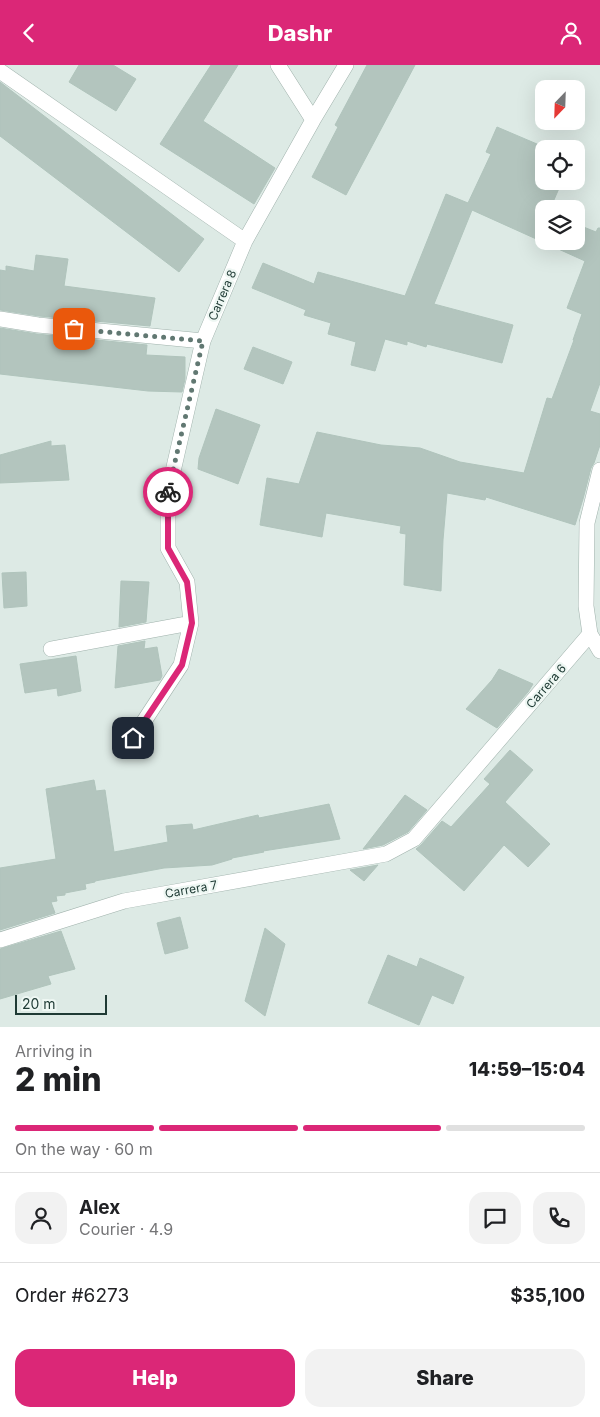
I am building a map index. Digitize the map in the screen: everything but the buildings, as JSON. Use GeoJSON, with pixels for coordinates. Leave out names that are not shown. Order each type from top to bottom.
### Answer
{"type":"FeatureCollection","features":[{"type":"Feature","properties":{"kind":"street"},"geometry":{"type":"LineString","coordinates":[[278,65],[313,120]]}},
{"type":"Feature","properties":{"kind":"street","name":"Carrera 8"},"geometry":{"type":"LineString","coordinates":[[133,738],[182,665],[192,623],[187,582],[168,548],[168,493],[203,341],[245,241],[346,65]]}},
{"type":"Feature","properties":{"kind":"street"},"geometry":{"type":"LineString","coordinates":[[0,71],[245,241]]}},
{"type":"Feature","properties":{"kind":"street"},"geometry":{"type":"LineString","coordinates":[[0,319],[38,325],[203,341]]}},
{"type":"Feature","properties":{"kind":"street"},"geometry":{"type":"LineString","coordinates":[[600,470],[587,523],[586,606],[590,634],[600,651]]}},
{"type":"Feature","properties":{"kind":"street"},"geometry":{"type":"LineString","coordinates":[[50,649],[192,623]]}},
{"type":"Feature","properties":{"kind":"street","name":"Carrera 6"},"geometry":{"type":"LineString","coordinates":[[386,854],[414,839],[590,634]]}},
{"type":"Feature","properties":{"kind":"street","name":"Carrera 7"},"geometry":{"type":"LineString","coordinates":[[0,940],[124,901],[386,854]]}},
{"type":"Feature","properties":{"kind":"way so far"},"geometry":{"type":"LineString","coordinates":[[74,329],[203,341],[168,492]]}},
{"type":"Feature","properties":{"kind":"route"},"geometry":{"type":"LineString","coordinates":[[133,738],[182,665],[192,623],[187,582],[168,548],[168,492]]}}]}
